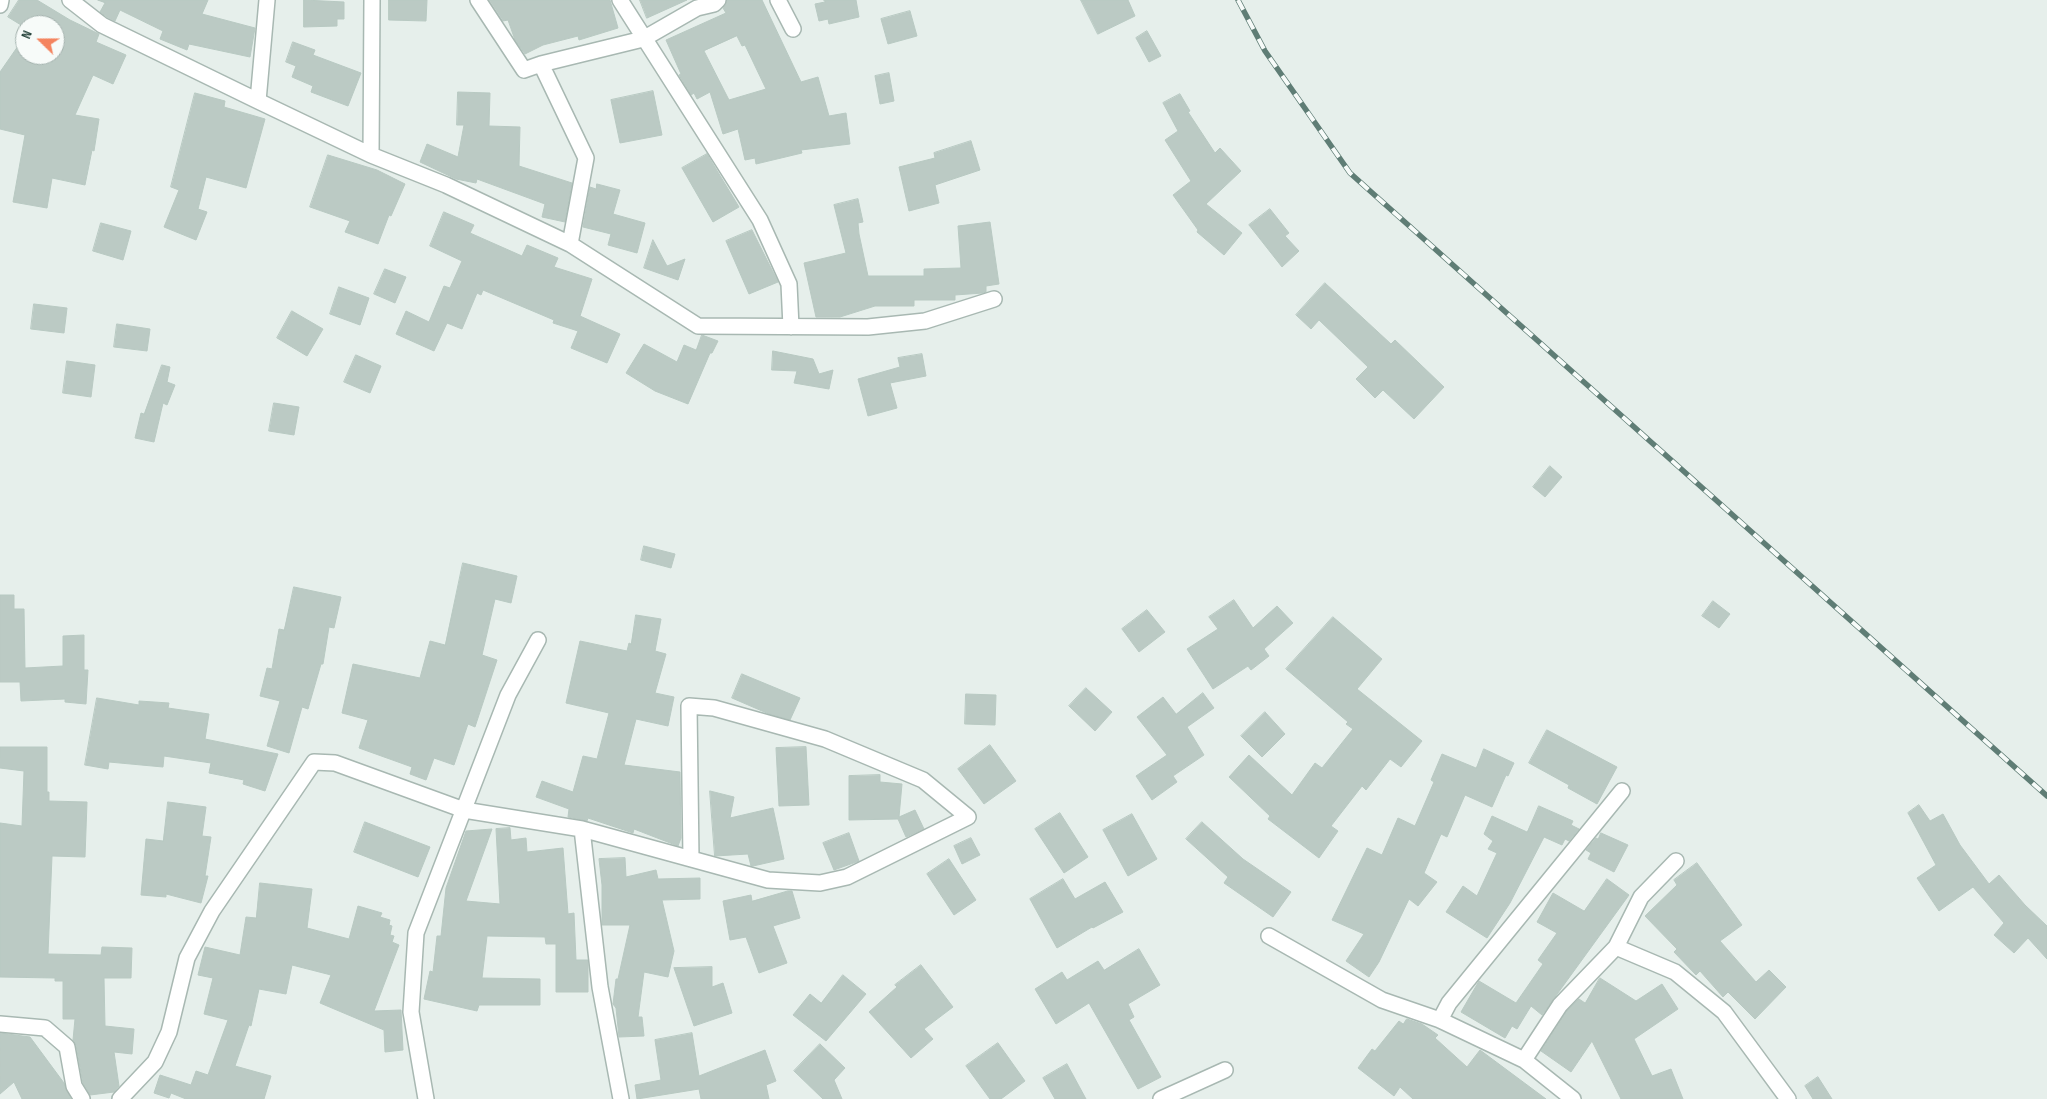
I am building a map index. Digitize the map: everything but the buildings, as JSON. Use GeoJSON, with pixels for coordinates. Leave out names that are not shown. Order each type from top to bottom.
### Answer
{"type":"FeatureCollection","features":[{"type":"Feature","properties":{"kind":"street"},"geometry":{"type":"LineString","coordinates":[[0,5],[1,0]]}},
{"type":"Feature","properties":{"kind":"street"},"geometry":{"type":"LineString","coordinates":[[70,0],[102,25],[371,155],[446,185],[570,244],[698,326],[868,327],[925,320],[994,299]]}},
{"type":"Feature","properties":{"kind":"street"},"geometry":{"type":"LineString","coordinates":[[258,101],[267,0]]}},
{"type":"Feature","properties":{"kind":"street"},"geometry":{"type":"LineString","coordinates":[[371,155],[372,0]]}},
{"type":"Feature","properties":{"kind":"street"},"geometry":{"type":"LineString","coordinates":[[478,0],[524,70],[541,64],[643,39],[698,8],[714,4],[718,0]]}},
{"type":"Feature","properties":{"kind":"street"},"geometry":{"type":"LineString","coordinates":[[620,0],[643,39],[760,220],[788,284],[791,327]]}},
{"type":"Feature","properties":{"kind":"street"},"geometry":{"type":"LineString","coordinates":[[778,0],[793,29]]}},
{"type":"Feature","properties":{"kind":"street"},"geometry":{"type":"LineString","coordinates":[[541,64],[586,158],[570,244]]}},
{"type":"Feature","properties":{"kind":"street"},"geometry":{"type":"LineString","coordinates":[[426,1099],[411,1012],[416,933],[508,695],[538,640]]}},
{"type":"Feature","properties":{"kind":"street"},"geometry":{"type":"LineString","coordinates":[[120,1099],[155,1062],[169,1032],[187,958],[212,911],[314,762],[335,763],[464,810],[582,829],[690,859],[768,880],[820,883],[847,878],[968,817],[922,780],[825,739],[714,708],[689,706],[690,859]]}},
{"type":"Feature","properties":{"kind":"street"},"geometry":{"type":"LineString","coordinates":[[1440,1020],[1449,1003],[1622,791]]}},
{"type":"Feature","properties":{"kind":"street"},"geometry":{"type":"LineString","coordinates":[[582,829],[600,987],[621,1099]]}},
{"type":"Feature","properties":{"kind":"street"},"geometry":{"type":"LineString","coordinates":[[1524,1060],[1560,1005],[1616,947],[1641,897],[1676,861]]}},
{"type":"Feature","properties":{"kind":"street"},"geometry":{"type":"LineString","coordinates":[[1269,936],[1382,1000],[1440,1020],[1524,1060],[1573,1099]]}},
{"type":"Feature","properties":{"kind":"street"},"geometry":{"type":"LineString","coordinates":[[1616,947],[1675,972],[1724,1012],[1788,1099]]}},
{"type":"Feature","properties":{"kind":"street"},"geometry":{"type":"LineString","coordinates":[[0,1024],[45,1028],[67,1047],[74,1086],[82,1099]]}},
{"type":"Feature","properties":{"kind":"street"},"geometry":{"type":"LineString","coordinates":[[1161,1099],[1225,1070]]}},
{"type":"Feature","properties":{"kind":"railway"},"geometry":{"type":"LineString","coordinates":[[1238,0],[1265,51],[1350,173],[2047,796]]}}]}
